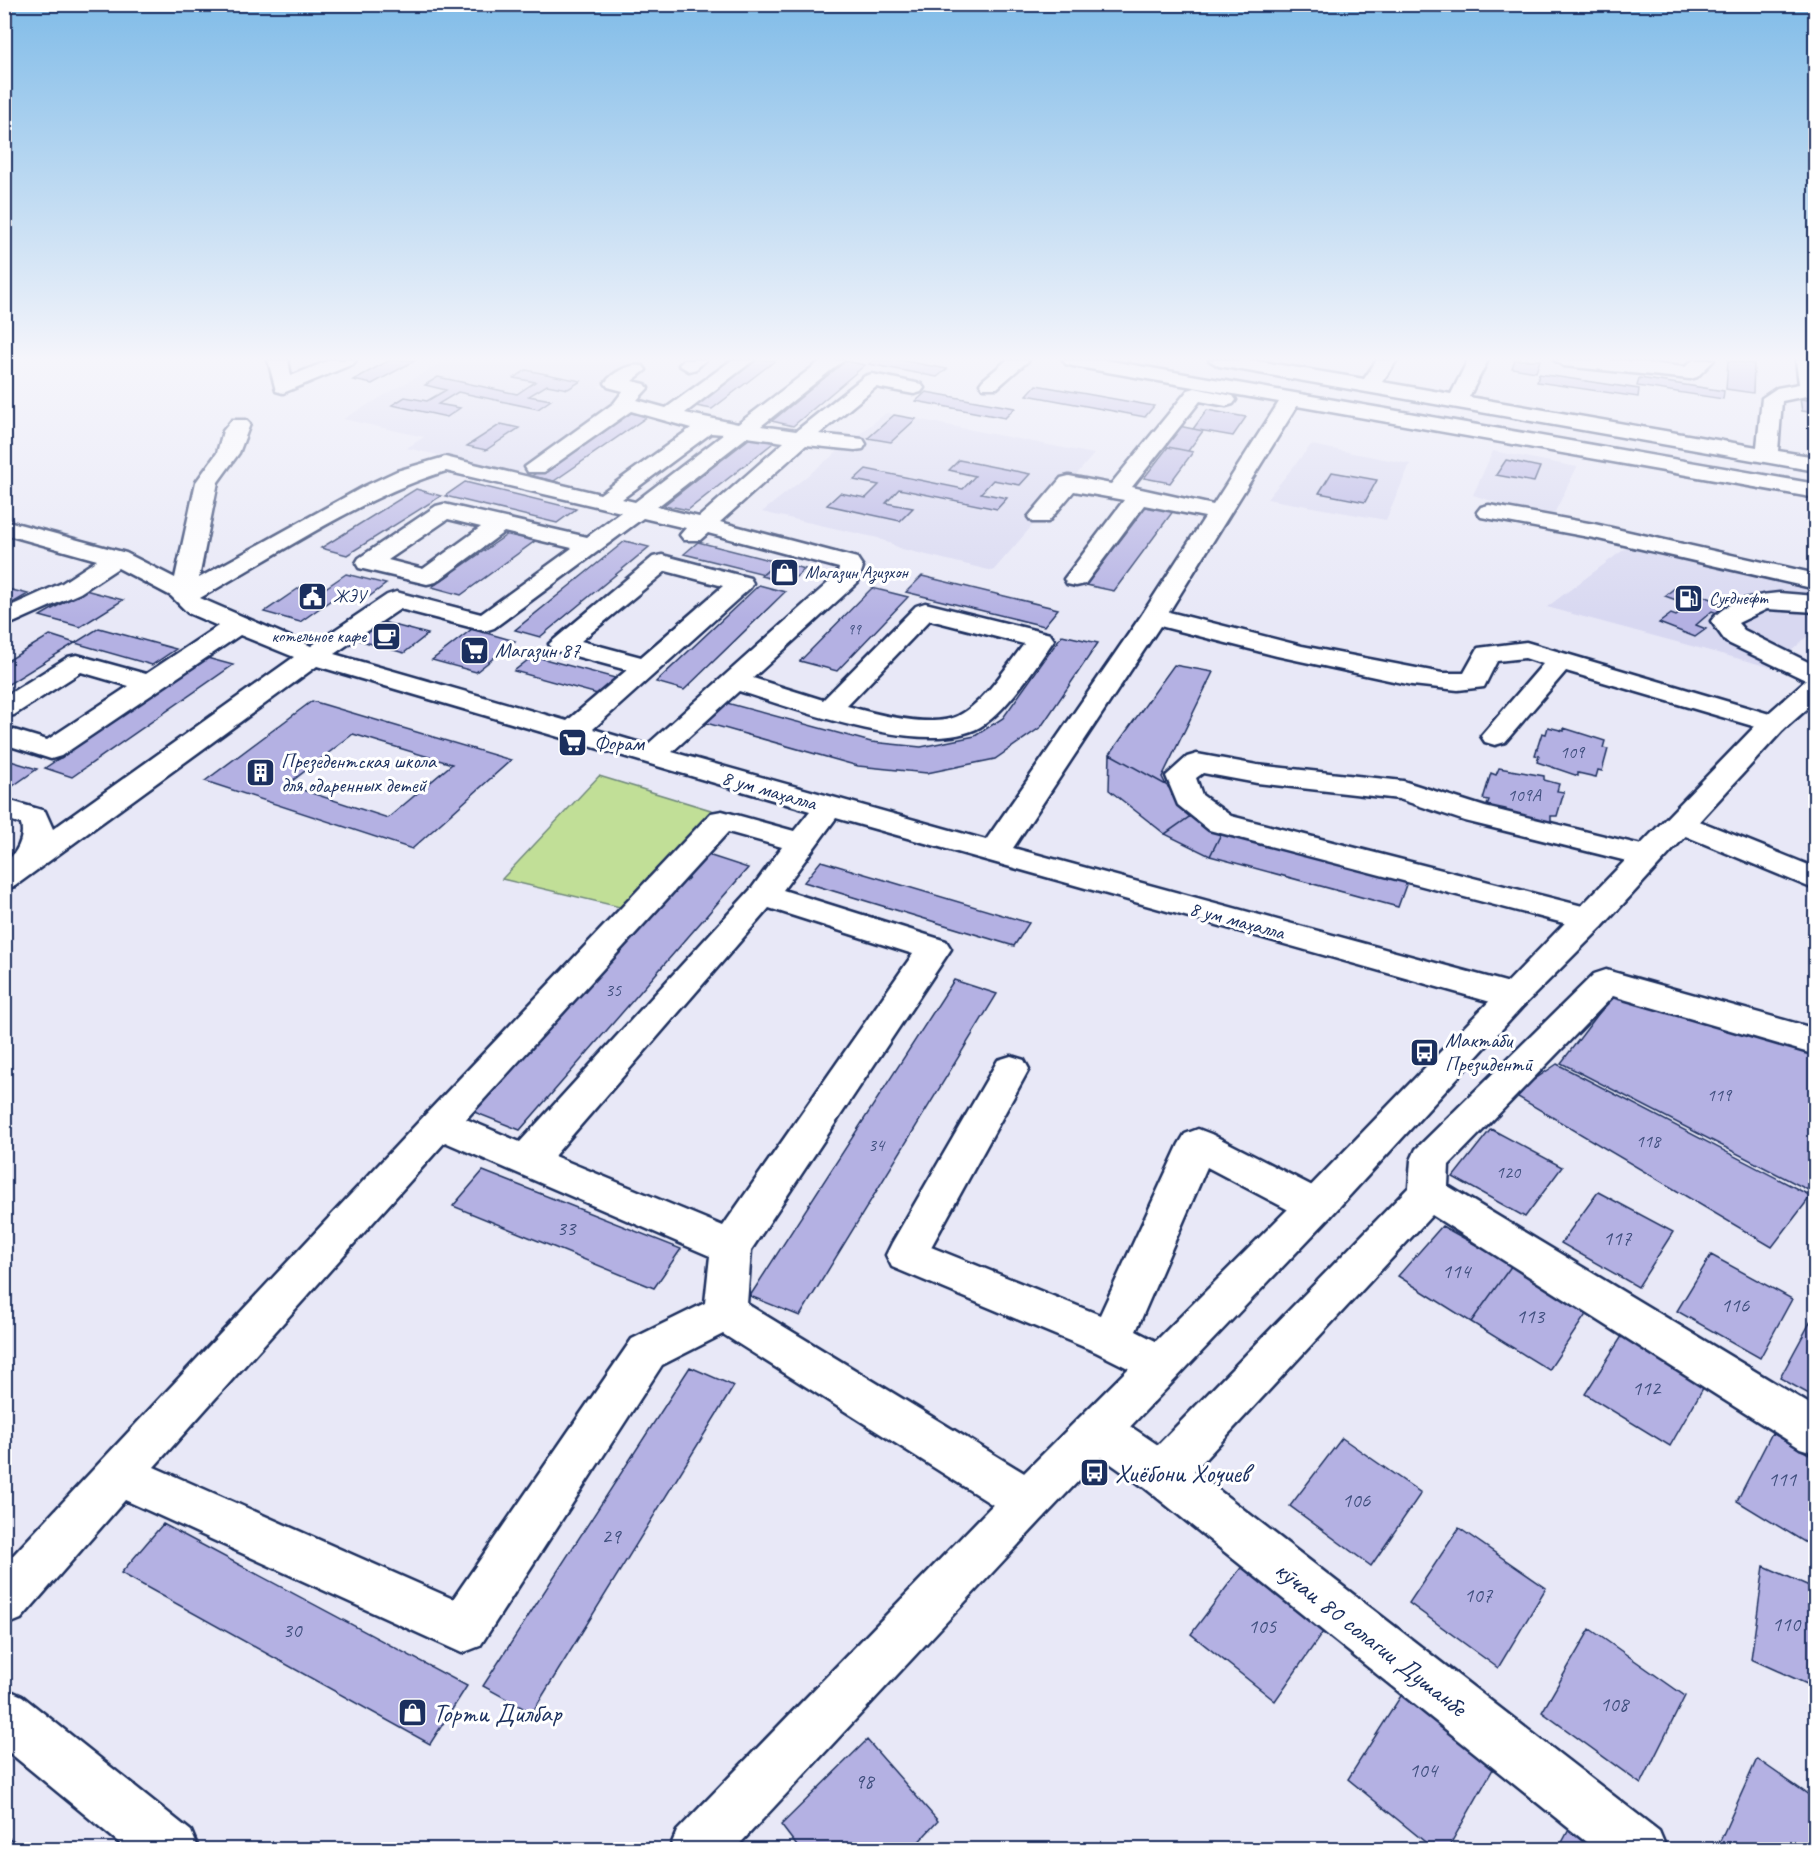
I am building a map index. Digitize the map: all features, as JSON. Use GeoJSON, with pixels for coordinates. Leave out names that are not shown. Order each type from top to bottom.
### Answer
{"type":"FeatureCollection","features":[{"type":"Feature","properties":{"kind":"street"},"geometry":{"type":"LineString","coordinates":[[523,475],[565,447]]}},
{"type":"Feature","properties":{"kind":"street"},"geometry":{"type":"LineString","coordinates":[[604,501],[679,447]]}},
{"type":"Feature","properties":{"kind":"street"},"geometry":{"type":"LineString","coordinates":[[4,879],[313,656],[396,600],[485,623],[723,447]]}},
{"type":"Feature","properties":{"kind":"street"},"geometry":{"type":"LineString","coordinates":[[647,667],[562,644],[662,562],[792,447]]}},
{"type":"Feature","properties":{"kind":"street"},"geometry":{"type":"LineString","coordinates":[[1133,495],[1120,488],[1152,447]]}},
{"type":"Feature","properties":{"kind":"street"},"geometry":{"type":"LineString","coordinates":[[994,852],[1154,616],[1261,447]]}},
{"type":"Feature","properties":{"kind":"street"},"geometry":{"type":"LineString","coordinates":[[1542,447],[1815,491]]}},
{"type":"Feature","properties":{"kind":"street"},"geometry":{"type":"LineString","coordinates":[[1713,447],[1815,464]]}},
{"type":"Feature","properties":{"kind":"street"},"geometry":{"type":"LineString","coordinates":[[1767,456],[1768,447]]}},
{"type":"Feature","properties":{"kind":"street"},"geometry":{"type":"LineString","coordinates":[[184,595],[207,482],[228,453]]}},
{"type":"Feature","properties":{"kind":"street"},"geometry":{"type":"LineString","coordinates":[[184,595],[405,476],[445,464],[523,475],[604,501],[848,563],[851,567],[849,577],[651,756]]}},
{"type":"Feature","properties":{"kind":"street"},"geometry":{"type":"LineString","coordinates":[[1040,517],[1070,483],[1220,513]]}},
{"type":"Feature","properties":{"kind":"street"},"geometry":{"type":"LineString","coordinates":[[1076,579],[1133,495]]}},
{"type":"Feature","properties":{"kind":"street"},"geometry":{"type":"LineString","coordinates":[[444,511],[591,545],[500,524],[427,577],[368,563],[444,511]]}},
{"type":"Feature","properties":{"kind":"street"},"geometry":{"type":"LineString","coordinates":[[1489,512],[1594,531],[1815,582]]}},
{"type":"Feature","properties":{"kind":"street","name":"8 ум маҳалла"},"geometry":{"type":"LineString","coordinates":[[4,527],[117,558],[184,595],[197,608],[313,656],[829,807],[1512,996]]}},
{"type":"Feature","properties":{"kind":"street"},"geometry":{"type":"LineString","coordinates":[[4,619],[71,588],[117,558]]}},
{"type":"Feature","properties":{"kind":"street"},"geometry":{"type":"LineString","coordinates":[[571,733],[741,583],[662,562]]}},
{"type":"Feature","properties":{"kind":"street"},"geometry":{"type":"LineString","coordinates":[[1815,604],[1785,598],[1741,607],[1724,621],[1735,636],[1815,677]]}},
{"type":"Feature","properties":{"kind":"street"},"geometry":{"type":"LineString","coordinates":[[734,681],[883,723],[930,730],[968,722],[988,704],[1041,640],[925,611],[830,708]]}},
{"type":"Feature","properties":{"kind":"street"},"geometry":{"type":"LineString","coordinates":[[1154,616],[1317,660],[1425,681],[1450,683],[1474,681],[1487,654],[1526,650],[1773,724]]}},
{"type":"Feature","properties":{"kind":"street"},"geometry":{"type":"LineString","coordinates":[[4,735],[51,750],[237,625]]}},
{"type":"Feature","properties":{"kind":"street"},"geometry":{"type":"LineString","coordinates":[[1495,736],[1561,660]]}},
{"type":"Feature","properties":{"kind":"street"},"geometry":{"type":"LineString","coordinates":[[4,709],[77,663],[150,683]]}},
{"type":"Feature","properties":{"kind":"street"},"geometry":{"type":"LineString","coordinates":[[696,1850],[1028,1501],[1316,1206],[1512,996],[1590,919],[1773,724],[1815,686]]}},
{"type":"Feature","properties":{"kind":"street"},"geometry":{"type":"LineString","coordinates":[[1590,919],[1220,823],[1189,799],[1181,776],[1197,763],[1257,774],[1403,790],[1476,814],[1647,856]]}},
{"type":"Feature","properties":{"kind":"street"},"geometry":{"type":"LineString","coordinates":[[527,1160],[763,895],[829,807]]}},
{"type":"Feature","properties":{"kind":"street"},"geometry":{"type":"LineString","coordinates":[[4,808],[34,818],[38,830],[30,860]]}},
{"type":"Feature","properties":{"kind":"street"},"geometry":{"type":"LineString","coordinates":[[4,1602],[118,1474],[722,820],[801,843]]}},
{"type":"Feature","properties":{"kind":"street"},"geometry":{"type":"LineString","coordinates":[[1682,823],[1815,880]]}},
{"type":"Feature","properties":{"kind":"street"},"geometry":{"type":"LineString","coordinates":[[725,1313],[731,1247],[934,949],[763,895]]}},
{"type":"Feature","properties":{"kind":"street"},"geometry":{"type":"LineString","coordinates":[[1161,1473],[1428,1193],[1430,1160],[1606,982],[1627,990],[1815,1042]]}},
{"type":"Feature","properties":{"kind":"street"},"geometry":{"type":"LineString","coordinates":[[1011,1068],[906,1256],[1112,1339],[1160,1365]]}},
{"type":"Feature","properties":{"kind":"street"},"geometry":{"type":"LineString","coordinates":[[440,1124],[731,1247]]}},
{"type":"Feature","properties":{"kind":"street"},"geometry":{"type":"LineString","coordinates":[[1112,1339],[1198,1144],[1316,1206]]}},
{"type":"Feature","properties":{"kind":"street"},"geometry":{"type":"LineString","coordinates":[[1428,1193],[1815,1433]]}},
{"type":"Feature","properties":{"kind":"street"},"geometry":{"type":"LineString","coordinates":[[118,1474],[462,1629],[647,1352],[725,1313]]}},
{"type":"Feature","properties":{"kind":"street"},"geometry":{"type":"LineString","coordinates":[[725,1313],[1028,1501]]}},
{"type":"Feature","properties":{"kind":"street","name":"кӯчаи 80 солагии Душанбе"},"geometry":{"type":"LineString","coordinates":[[1099,1430],[1161,1473],[1640,1850]]}},
{"type":"Feature","properties":{"kind":"street"},"geometry":{"type":"LineString","coordinates":[[4,1714],[172,1850]]}},
{"type":"Feature","properties":{"kind":"shaded area"},"geometry":{"type":"Polygon","coordinates":[[[409,447],[555,447],[517,473],[407,448],[409,447]]]}},
{"type":"Feature","properties":{"kind":"shaded area"},"geometry":{"type":"Polygon","coordinates":[[[844,447],[1056,447],[1094,454],[993,571],[902,549],[878,538],[762,512],[844,447]]]}},
{"type":"Feature","properties":{"kind":"shaded area"},"geometry":{"type":"Polygon","coordinates":[[[1310,447],[1410,464],[1386,520],[1267,499],[1310,447]]]}},
{"type":"Feature","properties":{"kind":"shaded area"},"geometry":{"type":"Polygon","coordinates":[[[1493,451],[1577,467],[1551,520],[1473,495],[1493,451]]]}},
{"type":"Feature","properties":{"kind":"shaded area","name":"Суғднефт"},"geometry":{"type":"Polygon","coordinates":[[[1630,545],[1815,588],[1815,629],[1773,668],[1547,607],[1630,545]]]}},
{"type":"Feature","properties":{"kind":"green space"},"geometry":{"type":"Polygon","coordinates":[[[599,776],[714,811],[628,909],[502,879],[599,776]]]}},
{"type":"Feature","properties":{"kind":"building"},"geometry":{"type":"Polygon","coordinates":[[[469,447],[491,447],[486,450],[469,447]]]}},
{"type":"Feature","properties":{"kind":"building"},"geometry":{"type":"Polygon","coordinates":[[[575,447],[604,447],[554,481],[532,476],[575,447]]]}},
{"type":"Feature","properties":{"kind":"building"},"geometry":{"type":"Polygon","coordinates":[[[739,447],[769,447],[688,510],[664,505],[739,447]]]}},
{"type":"Feature","properties":{"kind":"building"},"geometry":{"type":"Polygon","coordinates":[[[1166,447],[1191,447],[1188,451],[1166,447]]]}},
{"type":"Feature","properties":{"kind":"building"},"geometry":{"type":"Polygon","coordinates":[[[1168,447],[1193,452],[1170,483],[1144,478],[1168,447]]]}},
{"type":"Feature","properties":{"kind":"building"},"geometry":{"type":"Polygon","coordinates":[[[959,460],[1030,474],[1020,485],[993,480],[981,493],[1007,498],[997,509],[899,489],[886,503],[913,508],[900,521],[827,505],[840,493],[866,498],[879,485],[854,480],[866,469],[963,489],[975,476],[949,470],[959,460]]]}},
{"type":"Feature","properties":{"kind":"building"},"geometry":{"type":"Polygon","coordinates":[[[1506,460],[1540,467],[1534,482],[1496,475],[1506,460]]]}},
{"type":"Feature","properties":{"kind":"building"},"geometry":{"type":"Polygon","coordinates":[[[1332,472],[1377,480],[1365,502],[1319,493],[1332,472]]]}},
{"type":"Feature","properties":{"kind":"building"},"geometry":{"type":"Polygon","coordinates":[[[465,482],[576,509],[557,523],[445,496],[465,482]]]}},
{"type":"Feature","properties":{"kind":"building"},"geometry":{"type":"Polygon","coordinates":[[[416,489],[441,496],[347,555],[321,548],[416,489]]]}},
{"type":"Feature","properties":{"kind":"building"},"geometry":{"type":"Polygon","coordinates":[[[1148,504],[1174,510],[1114,591],[1086,585],[1148,504]]]}},
{"type":"Feature","properties":{"kind":"building"},"geometry":{"type":"Polygon","coordinates":[[[508,534],[535,541],[461,595],[432,587],[508,534]]]}},
{"type":"Feature","properties":{"kind":"building"},"geometry":{"type":"Polygon","coordinates":[[[625,541],[649,547],[540,637],[515,630],[625,541]]]}},
{"type":"Feature","properties":{"kind":"building"},"geometry":{"type":"Polygon","coordinates":[[[698,542],[777,562],[764,574],[684,554],[698,542]]]}},
{"type":"Feature","properties":{"kind":"building","name":"Магазин Азизхон"},"geometry":{"type":"Polygon","coordinates":[[[777,562],[805,569],[789,583],[761,576],[777,562]]]}},
{"type":"Feature","properties":{"kind":"building","name":"ЖЭУ"},"geometry":{"type":"Polygon","coordinates":[[[346,574],[386,584],[366,599],[341,593],[300,622],[264,612],[305,584],[324,589],[346,574]]]}},
{"type":"Feature","properties":{"kind":"building"},"geometry":{"type":"Polygon","coordinates":[[[922,576],[1058,609],[1044,626],[906,592],[922,576]]]}},
{"type":"Feature","properties":{"kind":"building"},"geometry":{"type":"Polygon","coordinates":[[[759,585],[785,592],[684,690],[656,682],[759,585]]]}},
{"type":"Feature","properties":{"kind":"building"},"geometry":{"type":"Polygon","coordinates":[[[1677,586],[1749,613],[1739,621],[1712,611],[1696,625],[1706,629],[1695,637],[1659,623],[1671,614],[1676,616],[1690,605],[1665,596],[1677,586]]]}},
{"type":"Feature","properties":{"kind":"building"},"geometry":{"type":"Polygon","coordinates":[[[4,588],[28,594],[4,608],[4,588]]]}},
{"type":"Feature","properties":{"kind":"building"},"geometry":{"type":"Polygon","coordinates":[[[872,588],[908,597],[837,671],[800,661],[872,588]]]}},
{"type":"Feature","properties":{"kind":"building"},"geometry":{"type":"Polygon","coordinates":[[[85,590],[123,600],[80,627],[40,616],[85,590]]]}},
{"type":"Feature","properties":{"kind":"building","name":"котельное кафе"},"geometry":{"type":"Polygon","coordinates":[[[371,619],[428,634],[404,653],[347,637],[371,619]]]}},
{"type":"Feature","properties":{"kind":"building"},"geometry":{"type":"Polygon","coordinates":[[[99,628],[176,649],[152,665],[75,643],[99,628]]]}},
{"type":"Feature","properties":{"kind":"building","name":"Магазин 87"},"geometry":{"type":"Polygon","coordinates":[[[472,629],[515,641],[476,672],[432,660],[472,629]]]}},
{"type":"Feature","properties":{"kind":"building"},"geometry":{"type":"Polygon","coordinates":[[[50,635],[75,643],[4,687],[4,663],[50,635]]]}},
{"type":"Feature","properties":{"kind":"building"},"geometry":{"type":"Polygon","coordinates":[[[1062,635],[1098,643],[1041,727],[995,759],[927,773],[858,766],[706,723],[727,703],[871,742],[921,747],[975,736],[1003,718],[1062,635]]]}},
{"type":"Feature","properties":{"kind":"building"},"geometry":{"type":"Polygon","coordinates":[[[533,656],[619,679],[601,695],[514,671],[533,656]]]}},
{"type":"Feature","properties":{"kind":"building"},"geometry":{"type":"Polygon","coordinates":[[[207,658],[233,665],[72,777],[45,768],[207,658]]]}},
{"type":"Feature","properties":{"kind":"building"},"geometry":{"type":"Polygon","coordinates":[[[1174,665],[1213,672],[1162,777],[1166,785],[1110,754],[1174,665]]]}},
{"type":"Feature","properties":{"kind":"building","name":"Презедентская школа для одаренных детей"},"geometry":{"type":"Polygon","coordinates":[[[312,701],[511,760],[412,849],[205,781],[312,701]],[[353,734],[287,785],[388,818],[452,764],[353,734]]]}},
{"type":"Feature","properties":{"kind":"building"},"geometry":{"type":"Polygon","coordinates":[[[1548,727],[1564,731],[1564,728],[1605,741],[1603,748],[1608,749],[1602,771],[1598,770],[1596,777],[1578,773],[1578,776],[1537,762],[1539,756],[1535,755],[1542,733],[1546,734],[1548,727]]]}},
{"type":"Feature","properties":{"kind":"building"},"geometry":{"type":"Polygon","coordinates":[[[1110,754],[1166,785],[1195,813],[1165,834],[1109,790],[1110,754]]]}},
{"type":"Feature","properties":{"kind":"building"},"geometry":{"type":"Polygon","coordinates":[[[4,759],[37,769],[10,788],[4,786],[4,759]]]}},
{"type":"Feature","properties":{"kind":"building"},"geometry":{"type":"Polygon","coordinates":[[[1499,768],[1544,776],[1544,780],[1559,784],[1557,791],[1564,792],[1557,816],[1551,816],[1551,822],[1532,818],[1531,821],[1506,816],[1506,809],[1487,805],[1489,800],[1483,799],[1491,773],[1496,775],[1499,768]]]}},
{"type":"Feature","properties":{"kind":"building"},"geometry":{"type":"Polygon","coordinates":[[[1195,813],[1222,832],[1210,856],[1165,834],[1195,813]]]}},
{"type":"Feature","properties":{"kind":"building"},"geometry":{"type":"Polygon","coordinates":[[[1222,832],[1407,882],[1398,907],[1210,856],[1222,832]]]}},
{"type":"Feature","properties":{"kind":"building"},"geometry":{"type":"Polygon","coordinates":[[[708,855],[748,868],[520,1130],[474,1112],[708,855]]]}},
{"type":"Feature","properties":{"kind":"building"},"geometry":{"type":"Polygon","coordinates":[[[821,861],[1029,923],[1014,946],[804,882],[821,861]]]}},
{"type":"Feature","properties":{"kind":"building"},"geometry":{"type":"Polygon","coordinates":[[[954,980],[997,994],[800,1316],[750,1296],[954,980]]]}},
{"type":"Feature","properties":{"kind":"building"},"geometry":{"type":"Polygon","coordinates":[[[1612,996],[1816,1056],[1816,1194],[1561,1063],[1612,996]]]}},
{"type":"Feature","properties":{"kind":"building"},"geometry":{"type":"Polygon","coordinates":[[[1557,1064],[1811,1196],[1772,1247],[1513,1094],[1557,1064]]]}},
{"type":"Feature","properties":{"kind":"building"},"geometry":{"type":"Polygon","coordinates":[[[1491,1129],[1562,1167],[1525,1217],[1453,1177],[1491,1129]]]}},
{"type":"Feature","properties":{"kind":"building"},"geometry":{"type":"Polygon","coordinates":[[[483,1171],[681,1249],[654,1288],[453,1206],[483,1171]]]}},
{"type":"Feature","properties":{"kind":"building"},"geometry":{"type":"Polygon","coordinates":[[[1598,1192],[1673,1232],[1638,1287],[1561,1243],[1598,1192]]]}},
{"type":"Feature","properties":{"kind":"building"},"geometry":{"type":"Polygon","coordinates":[[[1442,1226],[1512,1265],[1471,1322],[1398,1276],[1442,1226]]]}},
{"type":"Feature","properties":{"kind":"building"},"geometry":{"type":"Polygon","coordinates":[[[1711,1255],[1792,1299],[1760,1358],[1677,1311],[1711,1255]]]}},
{"type":"Feature","properties":{"kind":"building"},"geometry":{"type":"Polygon","coordinates":[[[1512,1265],[1589,1310],[1549,1370],[1471,1322],[1512,1265]]]}},
{"type":"Feature","properties":{"kind":"building"},"geometry":{"type":"Polygon","coordinates":[[[1812,1319],[1816,1321],[1816,1398],[1780,1378],[1812,1319]]]}},
{"type":"Feature","properties":{"kind":"building"},"geometry":{"type":"Polygon","coordinates":[[[1624,1333],[1707,1381],[1670,1446],[1585,1394],[1624,1333]]]}},
{"type":"Feature","properties":{"kind":"building"},"geometry":{"type":"Polygon","coordinates":[[[690,1367],[734,1386],[532,1713],[483,1686],[690,1367]]]}},
{"type":"Feature","properties":{"kind":"building"},"geometry":{"type":"Polygon","coordinates":[[[1772,1433],[1816,1458],[1816,1549],[1737,1501],[1772,1433]]]}},
{"type":"Feature","properties":{"kind":"building"},"geometry":{"type":"Polygon","coordinates":[[[1342,1438],[1421,1493],[1371,1566],[1290,1506],[1342,1438]]]}},
{"type":"Feature","properties":{"kind":"building"},"geometry":{"type":"Polygon","coordinates":[[[163,1524],[467,1686],[430,1744],[121,1573],[163,1524]]]}},
{"type":"Feature","properties":{"kind":"building"},"geometry":{"type":"Polygon","coordinates":[[[1459,1528],[1546,1588],[1498,1668],[1409,1603],[1459,1528]]]}},
{"type":"Feature","properties":{"kind":"building"},"geometry":{"type":"Polygon","coordinates":[[[1249,1557],[1332,1619],[1275,1701],[1191,1634],[1249,1557]]]}},
{"type":"Feature","properties":{"kind":"building"},"geometry":{"type":"Polygon","coordinates":[[[1764,1566],[1816,1589],[1816,1688],[1751,1659],[1764,1566]]]}},
{"type":"Feature","properties":{"kind":"building"},"geometry":{"type":"Polygon","coordinates":[[[1590,1629],[1685,1696],[1641,1784],[1542,1712],[1590,1629]]]}},
{"type":"Feature","properties":{"kind":"building"},"geometry":{"type":"Polygon","coordinates":[[[1404,1691],[1497,1762],[1447,1850],[1435,1850],[1348,1779],[1404,1691]]]}},
{"type":"Feature","properties":{"kind":"building"},"geometry":{"type":"Polygon","coordinates":[[[867,1740],[938,1821],[911,1850],[800,1850],[781,1825],[867,1740]]]}},
{"type":"Feature","properties":{"kind":"building"},"geometry":{"type":"Polygon","coordinates":[[[1757,1759],[1816,1800],[1816,1850],[1716,1850],[1757,1759]]]}},
{"type":"Feature","properties":{"kind":"building"},"geometry":{"type":"Polygon","coordinates":[[[1571,1826],[1602,1850],[1558,1850],[1571,1826]]]}},
{"type":"Feature","properties":{"kind":"building"},"geometry":{"type":"Polygon","coordinates":[[[4,1835],[29,1850],[4,1850],[4,1835]]]}},
{"type":"Feature","properties":{"kind":"place","name":"Магазин Азизхон"},"geometry":{"type":"Point","coordinates":[784,572]}},
{"type":"Feature","properties":{"kind":"place","name":"ЖЭУ"},"geometry":{"type":"Point","coordinates":[312,596]}},
{"type":"Feature","properties":{"kind":"place","name":"Суғднефт"},"geometry":{"type":"Point","coordinates":[1688,598]}},
{"type":"Feature","properties":{"kind":"place","name":"котельное кафе"},"geometry":{"type":"Point","coordinates":[387,636]}},
{"type":"Feature","properties":{"kind":"place","name":"Магазин 87"},"geometry":{"type":"Point","coordinates":[474,650]}},
{"type":"Feature","properties":{"kind":"place","name":"Форам"},"geometry":{"type":"Point","coordinates":[573,743]}},
{"type":"Feature","properties":{"kind":"place","name":"Презедентская школа для одаренных детей"},"geometry":{"type":"Point","coordinates":[260,773]}},
{"type":"Feature","properties":{"kind":"place","name":"Мактаби Президентӣ"},"geometry":{"type":"Point","coordinates":[1424,1052]}},
{"type":"Feature","properties":{"kind":"place","name":"Хиёбони Хоҷиев"},"geometry":{"type":"Point","coordinates":[1094,1473]}},
{"type":"Feature","properties":{"kind":"place","name":"Торти Дилбар"},"geometry":{"type":"Point","coordinates":[412,1713]}}]}
